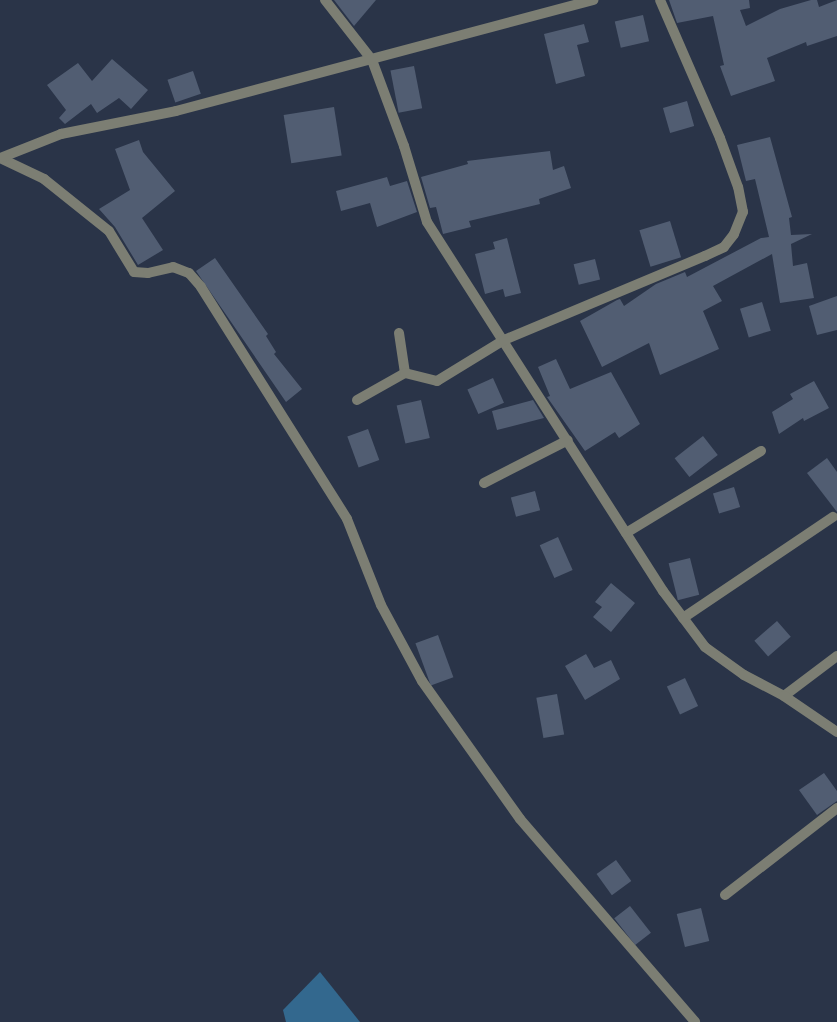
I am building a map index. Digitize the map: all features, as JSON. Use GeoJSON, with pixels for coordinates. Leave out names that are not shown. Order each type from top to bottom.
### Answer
{"type":"FeatureCollection","features":[{"type":"Feature","properties":{"kind":"street"},"geometry":{"type":"LineString","coordinates":[[325,0],[372,60],[404,146],[427,222],[626,533],[684,618],[706,646],[744,675],[784,696],[837,732]]}},
{"type":"Feature","properties":{"kind":"street"},"geometry":{"type":"LineString","coordinates":[[0,158],[61,134],[176,111],[594,0]]}},
{"type":"Feature","properties":{"kind":"street"},"geometry":{"type":"LineString","coordinates":[[357,400],[406,373],[437,381],[504,340],[705,256],[724,246],[734,234],[743,212],[738,187],[720,138],[660,0]]}},
{"type":"Feature","properties":{"kind":"street"},"geometry":{"type":"LineString","coordinates":[[0,158],[44,179],[109,231],[134,272],[148,273],[173,267],[189,273],[201,287],[346,519],[381,605],[422,681],[520,819],[695,1022]]}},
{"type":"Feature","properties":{"kind":"street"},"geometry":{"type":"LineString","coordinates":[[399,333],[406,373]]}},
{"type":"Feature","properties":{"kind":"street"},"geometry":{"type":"LineString","coordinates":[[484,483],[568,440]]}},
{"type":"Feature","properties":{"kind":"street"},"geometry":{"type":"LineString","coordinates":[[626,533],[761,451]]}},
{"type":"Feature","properties":{"kind":"street"},"geometry":{"type":"LineString","coordinates":[[684,618],[833,517]]}},
{"type":"Feature","properties":{"kind":"street"},"geometry":{"type":"LineString","coordinates":[[784,696],[837,656]]}},
{"type":"Feature","properties":{"kind":"street"},"geometry":{"type":"LineString","coordinates":[[725,895],[837,808]]}},
{"type":"Feature","properties":{"kind":"water"},"geometry":{"type":"Polygon","coordinates":[[[320,972],[360,1022],[286,1022],[283,1010],[320,972]]]}},
{"type":"Feature","properties":{"kind":"building"},"geometry":{"type":"Polygon","coordinates":[[[334,0],[376,0],[354,26],[334,0]]]}},
{"type":"Feature","properties":{"kind":"building"},"geometry":{"type":"Polygon","coordinates":[[[669,0],[749,0],[750,8],[740,10],[746,26],[780,9],[811,0],[817,0],[819,7],[837,0],[837,36],[807,46],[806,42],[767,58],[775,81],[731,96],[720,66],[724,65],[713,16],[677,23],[669,0]]]}},
{"type":"Feature","properties":{"kind":"building"},"geometry":{"type":"Polygon","coordinates":[[[643,15],[649,41],[621,48],[615,22],[643,15]]]}},
{"type":"Feature","properties":{"kind":"building"},"geometry":{"type":"Polygon","coordinates":[[[584,24],[589,42],[577,45],[585,76],[556,84],[544,34],[584,24]]]}},
{"type":"Feature","properties":{"kind":"building"},"geometry":{"type":"Polygon","coordinates":[[[112,59],[148,90],[131,109],[119,98],[97,113],[91,104],[65,124],[59,118],[66,110],[47,85],[78,63],[92,81],[112,59]]]}},
{"type":"Feature","properties":{"kind":"building"},"geometry":{"type":"Polygon","coordinates":[[[414,66],[422,108],[399,113],[390,71],[414,66]]]}},
{"type":"Feature","properties":{"kind":"building"},"geometry":{"type":"Polygon","coordinates":[[[193,71],[201,94],[175,102],[167,80],[193,71]]]}},
{"type":"Feature","properties":{"kind":"building"},"geometry":{"type":"Polygon","coordinates":[[[687,101],[694,126],[670,133],[663,108],[687,101]]]}},
{"type":"Feature","properties":{"kind":"building"},"geometry":{"type":"Polygon","coordinates":[[[334,107],[342,155],[291,163],[284,115],[334,107]]]}},
{"type":"Feature","properties":{"kind":"building"},"geometry":{"type":"Polygon","coordinates":[[[770,137],[792,217],[789,218],[791,235],[812,234],[791,244],[793,266],[807,263],[814,298],[780,303],[772,254],[713,286],[722,301],[703,311],[719,349],[660,375],[649,343],[602,367],[580,321],[617,300],[620,299],[624,306],[656,284],[685,272],[687,277],[761,238],[769,237],[755,179],[746,181],[737,145],[770,137]]]}},
{"type":"Feature","properties":{"kind":"building"},"geometry":{"type":"Polygon","coordinates":[[[139,140],[143,152],[175,191],[142,218],[163,250],[138,265],[115,227],[99,209],[130,190],[115,149],[139,140]]]}},
{"type":"Feature","properties":{"kind":"building"},"geometry":{"type":"Polygon","coordinates":[[[550,151],[553,170],[564,166],[571,188],[539,199],[540,204],[469,221],[471,227],[443,234],[436,207],[430,208],[421,177],[468,164],[467,161],[550,151]]]}},
{"type":"Feature","properties":{"kind":"building"},"geometry":{"type":"Polygon","coordinates":[[[387,177],[390,186],[407,181],[417,212],[377,227],[370,203],[341,211],[336,191],[387,177]]]}},
{"type":"Feature","properties":{"kind":"building"},"geometry":{"type":"Polygon","coordinates":[[[670,221],[681,257],[651,267],[639,230],[670,221]]]}},
{"type":"Feature","properties":{"kind":"building"},"geometry":{"type":"Polygon","coordinates":[[[507,238],[521,293],[505,297],[503,289],[485,294],[475,254],[495,249],[493,242],[507,238]]]}},
{"type":"Feature","properties":{"kind":"building"},"geometry":{"type":"Polygon","coordinates":[[[215,258],[268,334],[266,336],[276,352],[274,354],[302,389],[286,402],[196,271],[215,258]]]}},
{"type":"Feature","properties":{"kind":"building"},"geometry":{"type":"Polygon","coordinates":[[[595,259],[600,279],[579,285],[574,264],[595,259]]]}},
{"type":"Feature","properties":{"kind":"building"},"geometry":{"type":"Polygon","coordinates":[[[837,296],[837,330],[817,335],[809,306],[837,296]]]}},
{"type":"Feature","properties":{"kind":"building"},"geometry":{"type":"Polygon","coordinates":[[[762,302],[771,331],[749,337],[740,309],[762,302]]]}},
{"type":"Feature","properties":{"kind":"building"},"geometry":{"type":"Polygon","coordinates":[[[556,359],[570,389],[611,372],[640,424],[619,438],[615,432],[585,451],[547,397],[550,396],[538,367],[556,359]]]}},
{"type":"Feature","properties":{"kind":"building"},"geometry":{"type":"Polygon","coordinates":[[[493,378],[504,403],[478,414],[467,389],[493,378]]]}},
{"type":"Feature","properties":{"kind":"building"},"geometry":{"type":"Polygon","coordinates":[[[814,381],[829,408],[804,421],[803,418],[779,434],[772,412],[793,399],[790,394],[814,381]]]}},
{"type":"Feature","properties":{"kind":"building"},"geometry":{"type":"Polygon","coordinates":[[[421,400],[430,438],[405,444],[397,406],[421,400]]]}},
{"type":"Feature","properties":{"kind":"building"},"geometry":{"type":"Polygon","coordinates":[[[533,400],[544,418],[497,430],[492,411],[533,400]]]}},
{"type":"Feature","properties":{"kind":"building"},"geometry":{"type":"Polygon","coordinates":[[[368,429],[379,460],[359,468],[347,437],[368,429]]]}},
{"type":"Feature","properties":{"kind":"building"},"geometry":{"type":"Polygon","coordinates":[[[703,436],[718,455],[689,477],[675,458],[703,436]]]}},
{"type":"Feature","properties":{"kind":"building"},"geometry":{"type":"Polygon","coordinates":[[[827,458],[837,472],[837,512],[807,473],[827,458]]]}},
{"type":"Feature","properties":{"kind":"building"},"geometry":{"type":"Polygon","coordinates":[[[734,487],[740,507],[719,514],[713,493],[734,487]]]}},
{"type":"Feature","properties":{"kind":"building"},"geometry":{"type":"Polygon","coordinates":[[[535,491],[540,510],[516,517],[511,497],[535,491]]]}},
{"type":"Feature","properties":{"kind":"building"},"geometry":{"type":"Polygon","coordinates":[[[558,537],[573,570],[554,578],[540,545],[558,537]]]}},
{"type":"Feature","properties":{"kind":"building"},"geometry":{"type":"Polygon","coordinates":[[[690,558],[699,595],[678,600],[669,563],[690,558]]]}},
{"type":"Feature","properties":{"kind":"building"},"geometry":{"type":"Polygon","coordinates":[[[611,583],[635,603],[611,632],[593,617],[602,607],[595,602],[611,583]]]}},
{"type":"Feature","properties":{"kind":"building"},"geometry":{"type":"Polygon","coordinates":[[[777,621],[791,637],[768,657],[754,641],[777,621]]]}},
{"type":"Feature","properties":{"kind":"building"},"geometry":{"type":"Polygon","coordinates":[[[438,635],[453,677],[431,685],[415,643],[438,635]]]}},
{"type":"Feature","properties":{"kind":"building"},"geometry":{"type":"Polygon","coordinates":[[[586,654],[594,668],[611,660],[620,679],[585,700],[565,666],[586,654]]]}},
{"type":"Feature","properties":{"kind":"building"},"geometry":{"type":"Polygon","coordinates":[[[685,678],[698,706],[680,715],[667,686],[685,678]]]}},
{"type":"Feature","properties":{"kind":"building"},"geometry":{"type":"Polygon","coordinates":[[[557,694],[564,734],[543,738],[536,698],[557,694]]]}},
{"type":"Feature","properties":{"kind":"building"},"geometry":{"type":"Polygon","coordinates":[[[824,773],[837,791],[837,801],[817,815],[799,790],[824,773]]]}},
{"type":"Feature","properties":{"kind":"building"},"geometry":{"type":"Polygon","coordinates":[[[616,860],[631,881],[612,895],[597,874],[616,860]]]}},
{"type":"Feature","properties":{"kind":"building"},"geometry":{"type":"Polygon","coordinates":[[[630,906],[651,933],[635,945],[614,918],[630,906]]]}},
{"type":"Feature","properties":{"kind":"building"},"geometry":{"type":"Polygon","coordinates":[[[701,908],[709,941],[685,947],[677,914],[701,908]]]}}]}
